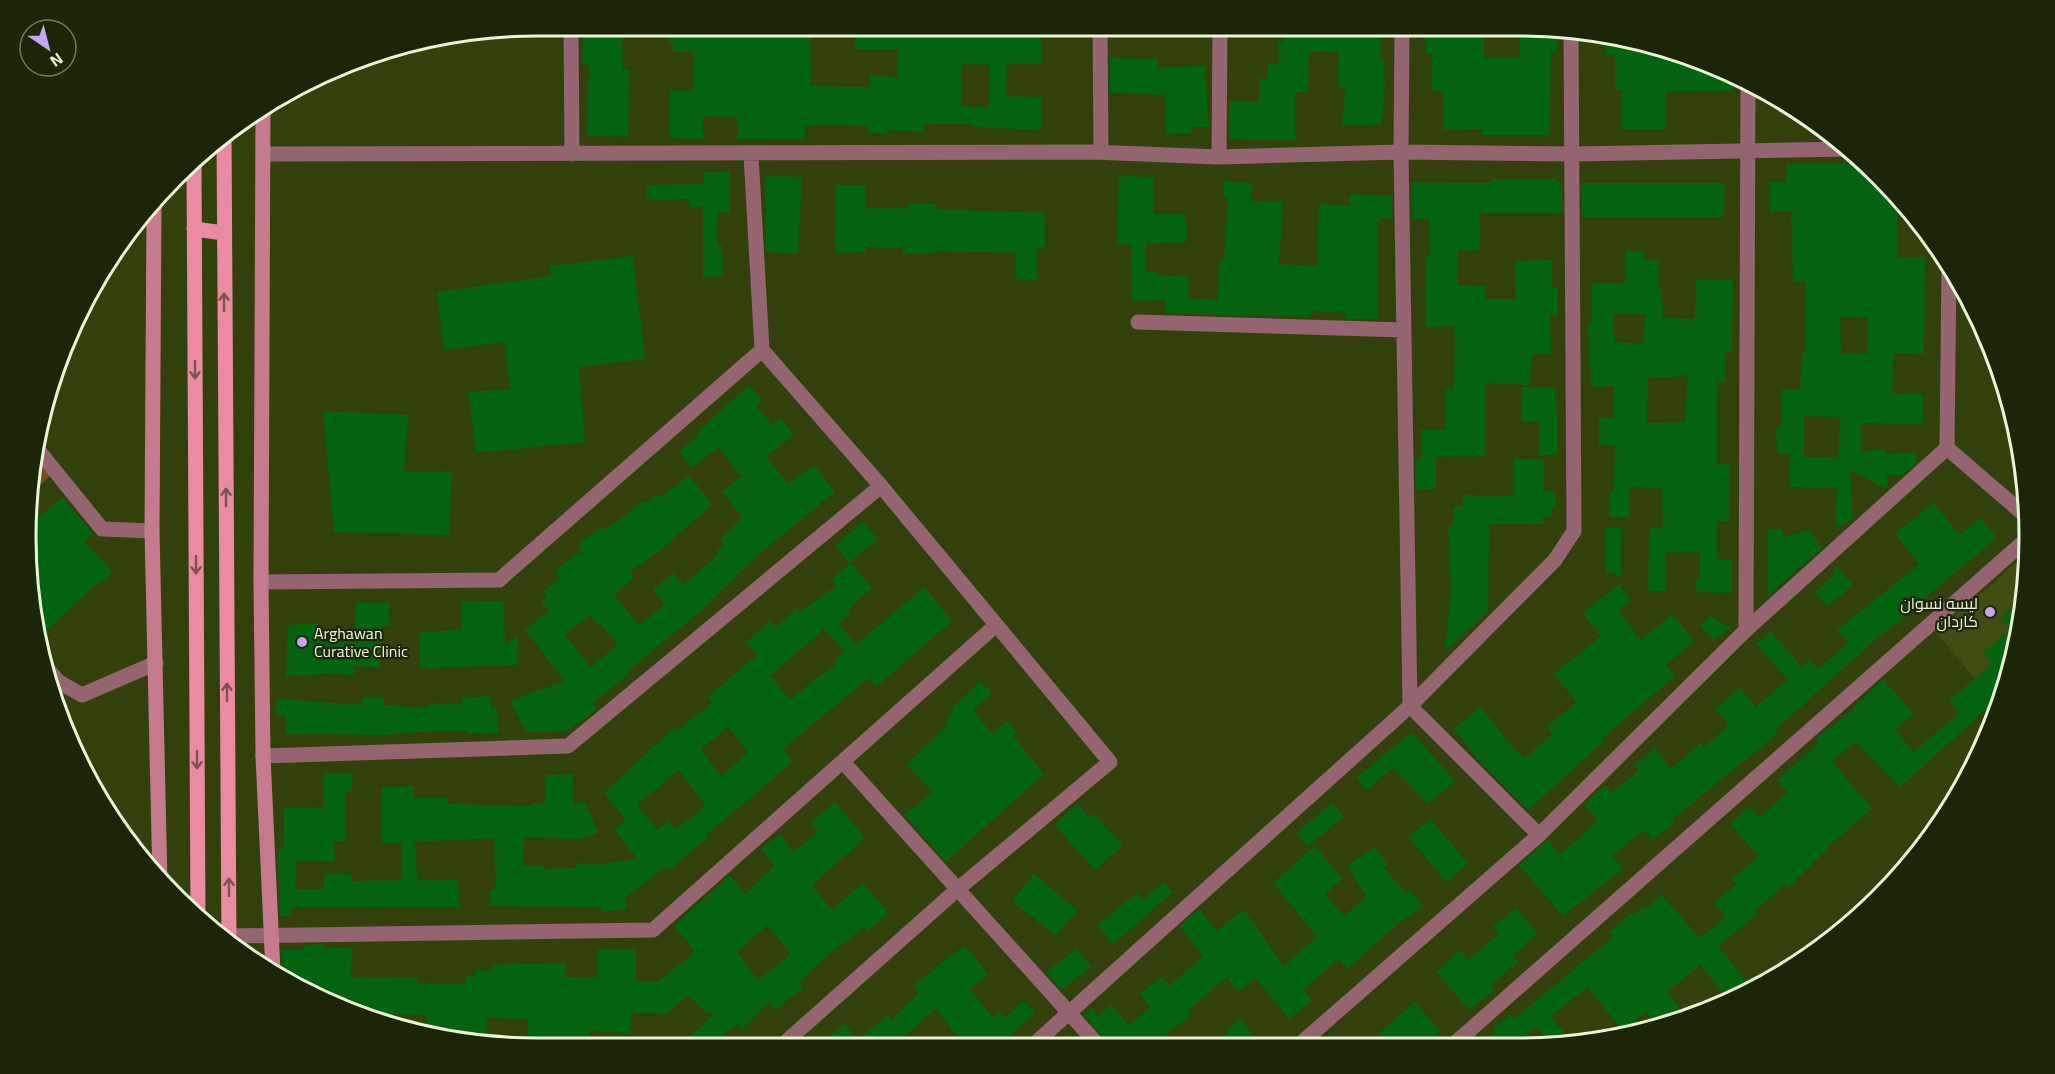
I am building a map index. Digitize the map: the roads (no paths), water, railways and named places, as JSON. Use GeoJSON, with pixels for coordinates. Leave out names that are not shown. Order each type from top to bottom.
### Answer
{"type":"FeatureCollection","features":[{"type":"Feature","properties":{"kind":"main road"},"geometry":{"type":"LineString","coordinates":[[224,146],[229,932]]}},
{"type":"Feature","properties":{"kind":"main road"},"geometry":{"type":"LineString","coordinates":[[194,172],[198,905]]}},
{"type":"Feature","properties":{"kind":"main road"},"geometry":{"type":"LineString","coordinates":[[194,229],[224,233]]}},
{"type":"Feature","properties":{"kind":"street"},"geometry":{"type":"LineString","coordinates":[[571,36],[572,154]]}},
{"type":"Feature","properties":{"kind":"street"},"geometry":{"type":"LineString","coordinates":[[1100,36],[1101,152]]}},
{"type":"Feature","properties":{"kind":"street"},"geometry":{"type":"LineString","coordinates":[[1219,157],[1220,36]]}},
{"type":"Feature","properties":{"kind":"street"},"geometry":{"type":"LineString","coordinates":[[1402,36],[1401,152],[1410,706],[1539,835]]}},
{"type":"Feature","properties":{"kind":"street"},"geometry":{"type":"LineString","coordinates":[[1041,1038],[1410,706],[1555,560],[1574,531],[1574,154],[1571,39]]}},
{"type":"Feature","properties":{"kind":"street"},"geometry":{"type":"LineString","coordinates":[[1746,630],[1748,92]]}},
{"type":"Feature","properties":{"kind":"street"},"geometry":{"type":"LineString","coordinates":[[263,117],[261,582],[263,756],[273,963]]}},
{"type":"Feature","properties":{"kind":"street"},"geometry":{"type":"LineString","coordinates":[[264,154],[1101,152],[1219,157],[1401,152],[1574,154],[1834,149]]}},
{"type":"Feature","properties":{"kind":"street"},"geometry":{"type":"LineString","coordinates":[[751,154],[762,350],[881,486],[1110,762],[959,888],[790,1038]]}},
{"type":"Feature","properties":{"kind":"street"},"geometry":{"type":"LineString","coordinates":[[154,215],[152,531],[160,867]]}},
{"type":"Feature","properties":{"kind":"street"},"geometry":{"type":"LineString","coordinates":[[1307,1038],[1539,835],[1746,630],[1947,448],[1949,282]]}},
{"type":"Feature","properties":{"kind":"street"},"geometry":{"type":"LineString","coordinates":[[1138,322],[1404,330]]}},
{"type":"Feature","properties":{"kind":"street"},"geometry":{"type":"LineString","coordinates":[[261,582],[499,580],[762,350]]}},
{"type":"Feature","properties":{"kind":"street"},"geometry":{"type":"LineString","coordinates":[[1947,448],[2018,509]]}},
{"type":"Feature","properties":{"kind":"street"},"geometry":{"type":"LineString","coordinates":[[43,456],[102,529],[152,531]]}},
{"type":"Feature","properties":{"kind":"street"},"geometry":{"type":"LineString","coordinates":[[263,756],[567,746],[881,486]]}},
{"type":"Feature","properties":{"kind":"street"},"geometry":{"type":"LineString","coordinates":[[1461,1038],[2019,546]]}},
{"type":"Feature","properties":{"kind":"street"},"geometry":{"type":"LineString","coordinates":[[239,939],[272,934],[653,930],[844,763],[995,626]]}},
{"type":"Feature","properties":{"kind":"street"},"geometry":{"type":"LineString","coordinates":[[57,679],[82,695],[156,663]]}},
{"type":"Feature","properties":{"kind":"street"},"geometry":{"type":"LineString","coordinates":[[844,763],[1092,1038]]}},
{"type":"Feature","properties":{"kind":"place","name":"لیسه نسوان کاردان"},"geometry":{"type":"Point","coordinates":[1990,612]}},
{"type":"Feature","properties":{"kind":"place","name":"Arghawan Curative Clinic"},"geometry":{"type":"Point","coordinates":[302,642]}}]}
